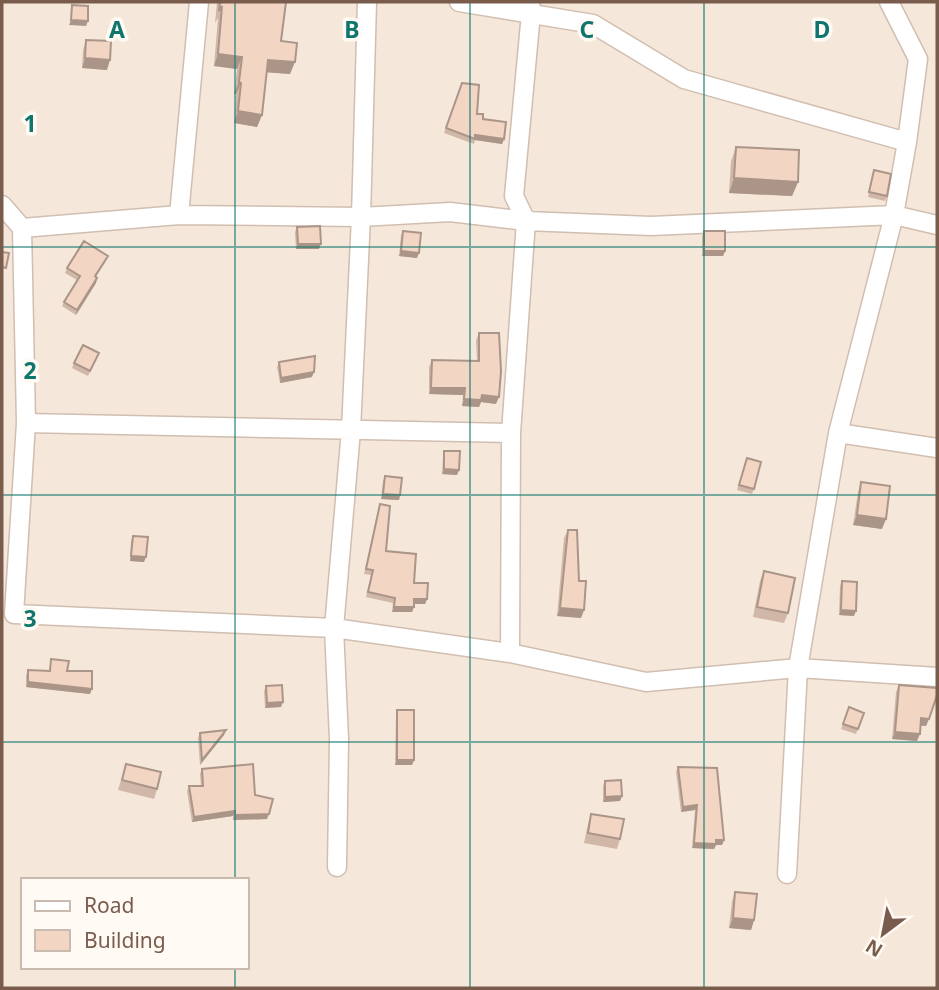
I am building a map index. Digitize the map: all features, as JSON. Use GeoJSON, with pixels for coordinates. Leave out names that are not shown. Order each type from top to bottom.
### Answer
{"type":"FeatureCollection","features":[{"type":"Feature","properties":{"kind":"street"},"geometry":{"type":"LineString","coordinates":[[179,215],[200,2]]}},
{"type":"Feature","properties":{"kind":"street"},"geometry":{"type":"LineString","coordinates":[[337,867],[339,739],[334,628],[351,430],[367,2]]}},
{"type":"Feature","properties":{"kind":"street"},"geometry":{"type":"LineString","coordinates":[[459,2],[531,7],[593,24],[684,79],[907,142]]}},
{"type":"Feature","properties":{"kind":"street"},"geometry":{"type":"LineString","coordinates":[[788,874],[797,668],[838,433],[894,215],[918,59],[889,2]]}},
{"type":"Feature","properties":{"kind":"street"},"geometry":{"type":"LineString","coordinates":[[510,653],[511,433],[526,221],[514,196],[531,7]]}},
{"type":"Feature","properties":{"kind":"street"},"geometry":{"type":"LineString","coordinates":[[2,205],[22,228],[26,423],[14,614],[334,628],[510,653],[646,682],[797,668],[937,677]]}},
{"type":"Feature","properties":{"kind":"street"},"geometry":{"type":"LineString","coordinates":[[22,228],[179,215],[361,217],[450,212],[526,221],[651,226],[894,215],[937,225]]}},
{"type":"Feature","properties":{"kind":"street"},"geometry":{"type":"LineString","coordinates":[[26,423],[511,433]]}},
{"type":"Feature","properties":{"kind":"street"},"geometry":{"type":"LineString","coordinates":[[838,433],[937,448]]}},
{"type":"Feature","properties":{"kind":"shaded area"},"geometry":{"type":"Polygon","coordinates":[[[2,2],[937,2],[937,988],[2,988],[2,2]]]}},
{"type":"Feature","properties":{"kind":"building"},"geometry":{"type":"Polygon","coordinates":[[[220,2],[286,2],[281,41],[297,43],[295,62],[268,60],[262,115],[238,111],[242,57],[218,54],[222,6],[219,11],[220,2]]]}},
{"type":"Feature","properties":{"kind":"building"},"geometry":{"type":"Polygon","coordinates":[[[72,5],[88,6],[88,21],[71,20],[72,5]]]}},
{"type":"Feature","properties":{"kind":"building"},"geometry":{"type":"Polygon","coordinates":[[[86,40],[111,41],[110,60],[85,58],[86,40]]]}},
{"type":"Feature","properties":{"kind":"building"},"geometry":{"type":"Polygon","coordinates":[[[462,83],[479,85],[477,114],[483,114],[483,119],[506,122],[504,139],[475,135],[475,139],[446,128],[462,83]]]}},
{"type":"Feature","properties":{"kind":"building"},"geometry":{"type":"Polygon","coordinates":[[[736,147],[799,150],[798,182],[734,178],[736,147]]]}},
{"type":"Feature","properties":{"kind":"building"},"geometry":{"type":"Polygon","coordinates":[[[874,170],[891,174],[887,196],[869,192],[874,170]]]}},
{"type":"Feature","properties":{"kind":"building"},"geometry":{"type":"Polygon","coordinates":[[[320,226],[321,244],[298,244],[297,227],[320,226]]]}},
{"type":"Feature","properties":{"kind":"building"},"geometry":{"type":"Polygon","coordinates":[[[403,231],[421,233],[419,253],[401,251],[403,231]]]}},
{"type":"Feature","properties":{"kind":"building"},"geometry":{"type":"Polygon","coordinates":[[[704,231],[725,231],[725,251],[704,251],[704,231]]]}},
{"type":"Feature","properties":{"kind":"building"},"geometry":{"type":"Polygon","coordinates":[[[84,241],[108,256],[77,310],[64,302],[80,276],[67,268],[84,241]]]}},
{"type":"Feature","properties":{"kind":"building"},"geometry":{"type":"Polygon","coordinates":[[[2,252],[9,253],[6,268],[2,267],[2,252]]]}},
{"type":"Feature","properties":{"kind":"building"},"geometry":{"type":"Polygon","coordinates":[[[479,333],[499,333],[499,397],[482,395],[481,400],[464,399],[465,388],[431,388],[432,360],[479,361],[479,333]]]}},
{"type":"Feature","properties":{"kind":"building"},"geometry":{"type":"Polygon","coordinates":[[[83,345],[99,353],[90,371],[74,363],[83,345]]]}},
{"type":"Feature","properties":{"kind":"building"},"geometry":{"type":"Polygon","coordinates":[[[315,356],[314,372],[281,378],[279,362],[315,356]]]}},
{"type":"Feature","properties":{"kind":"building"},"geometry":{"type":"Polygon","coordinates":[[[444,451],[460,451],[459,470],[444,469],[444,451]]]}},
{"type":"Feature","properties":{"kind":"building"},"geometry":{"type":"Polygon","coordinates":[[[747,458],[761,462],[754,489],[739,485],[747,458]]]}},
{"type":"Feature","properties":{"kind":"building"},"geometry":{"type":"Polygon","coordinates":[[[385,476],[402,478],[400,495],[383,494],[385,476]]]}},
{"type":"Feature","properties":{"kind":"building"},"geometry":{"type":"Polygon","coordinates":[[[861,482],[890,486],[886,519],[857,515],[861,482]]]}},
{"type":"Feature","properties":{"kind":"building"},"geometry":{"type":"Polygon","coordinates":[[[380,504],[390,506],[386,551],[416,554],[414,583],[428,583],[427,599],[414,599],[414,607],[394,607],[395,598],[368,592],[373,570],[366,569],[380,504]]]}},
{"type":"Feature","properties":{"kind":"building"},"geometry":{"type":"Polygon","coordinates":[[[568,530],[577,530],[579,581],[586,581],[584,610],[560,608],[568,530]]]}},
{"type":"Feature","properties":{"kind":"building"},"geometry":{"type":"Polygon","coordinates":[[[133,536],[148,537],[146,557],[131,556],[133,536]]]}},
{"type":"Feature","properties":{"kind":"building"},"geometry":{"type":"Polygon","coordinates":[[[764,571],[795,578],[788,613],[757,607],[764,571]]]}},
{"type":"Feature","properties":{"kind":"building"},"geometry":{"type":"Polygon","coordinates":[[[842,581],[857,582],[856,611],[841,610],[842,581]]]}},
{"type":"Feature","properties":{"kind":"building"},"geometry":{"type":"Polygon","coordinates":[[[51,659],[69,661],[67,671],[92,671],[92,689],[28,682],[28,670],[50,671],[51,659]]]}},
{"type":"Feature","properties":{"kind":"building"},"geometry":{"type":"Polygon","coordinates":[[[282,685],[283,702],[267,703],[266,686],[282,685]]]}},
{"type":"Feature","properties":{"kind":"building"},"geometry":{"type":"Polygon","coordinates":[[[899,685],[937,688],[929,719],[921,718],[920,734],[895,732],[899,685]]]}},
{"type":"Feature","properties":{"kind":"building"},"geometry":{"type":"Polygon","coordinates":[[[849,707],[864,713],[858,729],[843,724],[849,707]]]}},
{"type":"Feature","properties":{"kind":"building"},"geometry":{"type":"Polygon","coordinates":[[[397,710],[414,710],[414,760],[397,760],[397,710]]]}},
{"type":"Feature","properties":{"kind":"building"},"geometry":{"type":"Polygon","coordinates":[[[226,730],[202,760],[200,733],[226,730]]]}},
{"type":"Feature","properties":{"kind":"building"},"geometry":{"type":"Polygon","coordinates":[[[126,764],[161,772],[157,789],[122,780],[126,764]]]}},
{"type":"Feature","properties":{"kind":"building"},"geometry":{"type":"Polygon","coordinates":[[[253,764],[255,795],[273,799],[269,814],[235,815],[235,811],[194,817],[189,786],[203,786],[202,769],[253,764]]]}},
{"type":"Feature","properties":{"kind":"building"},"geometry":{"type":"Polygon","coordinates":[[[678,767],[717,768],[724,840],[716,840],[716,844],[694,843],[697,805],[683,807],[678,767]]]}},
{"type":"Feature","properties":{"kind":"building"},"geometry":{"type":"Polygon","coordinates":[[[621,780],[622,796],[605,797],[605,781],[621,780]]]}},
{"type":"Feature","properties":{"kind":"building"},"geometry":{"type":"Polygon","coordinates":[[[591,814],[624,819],[620,839],[588,833],[591,814]]]}},
{"type":"Feature","properties":{"kind":"building"},"geometry":{"type":"Polygon","coordinates":[[[735,892],[757,894],[754,920],[733,918],[735,892]]]}}]}
